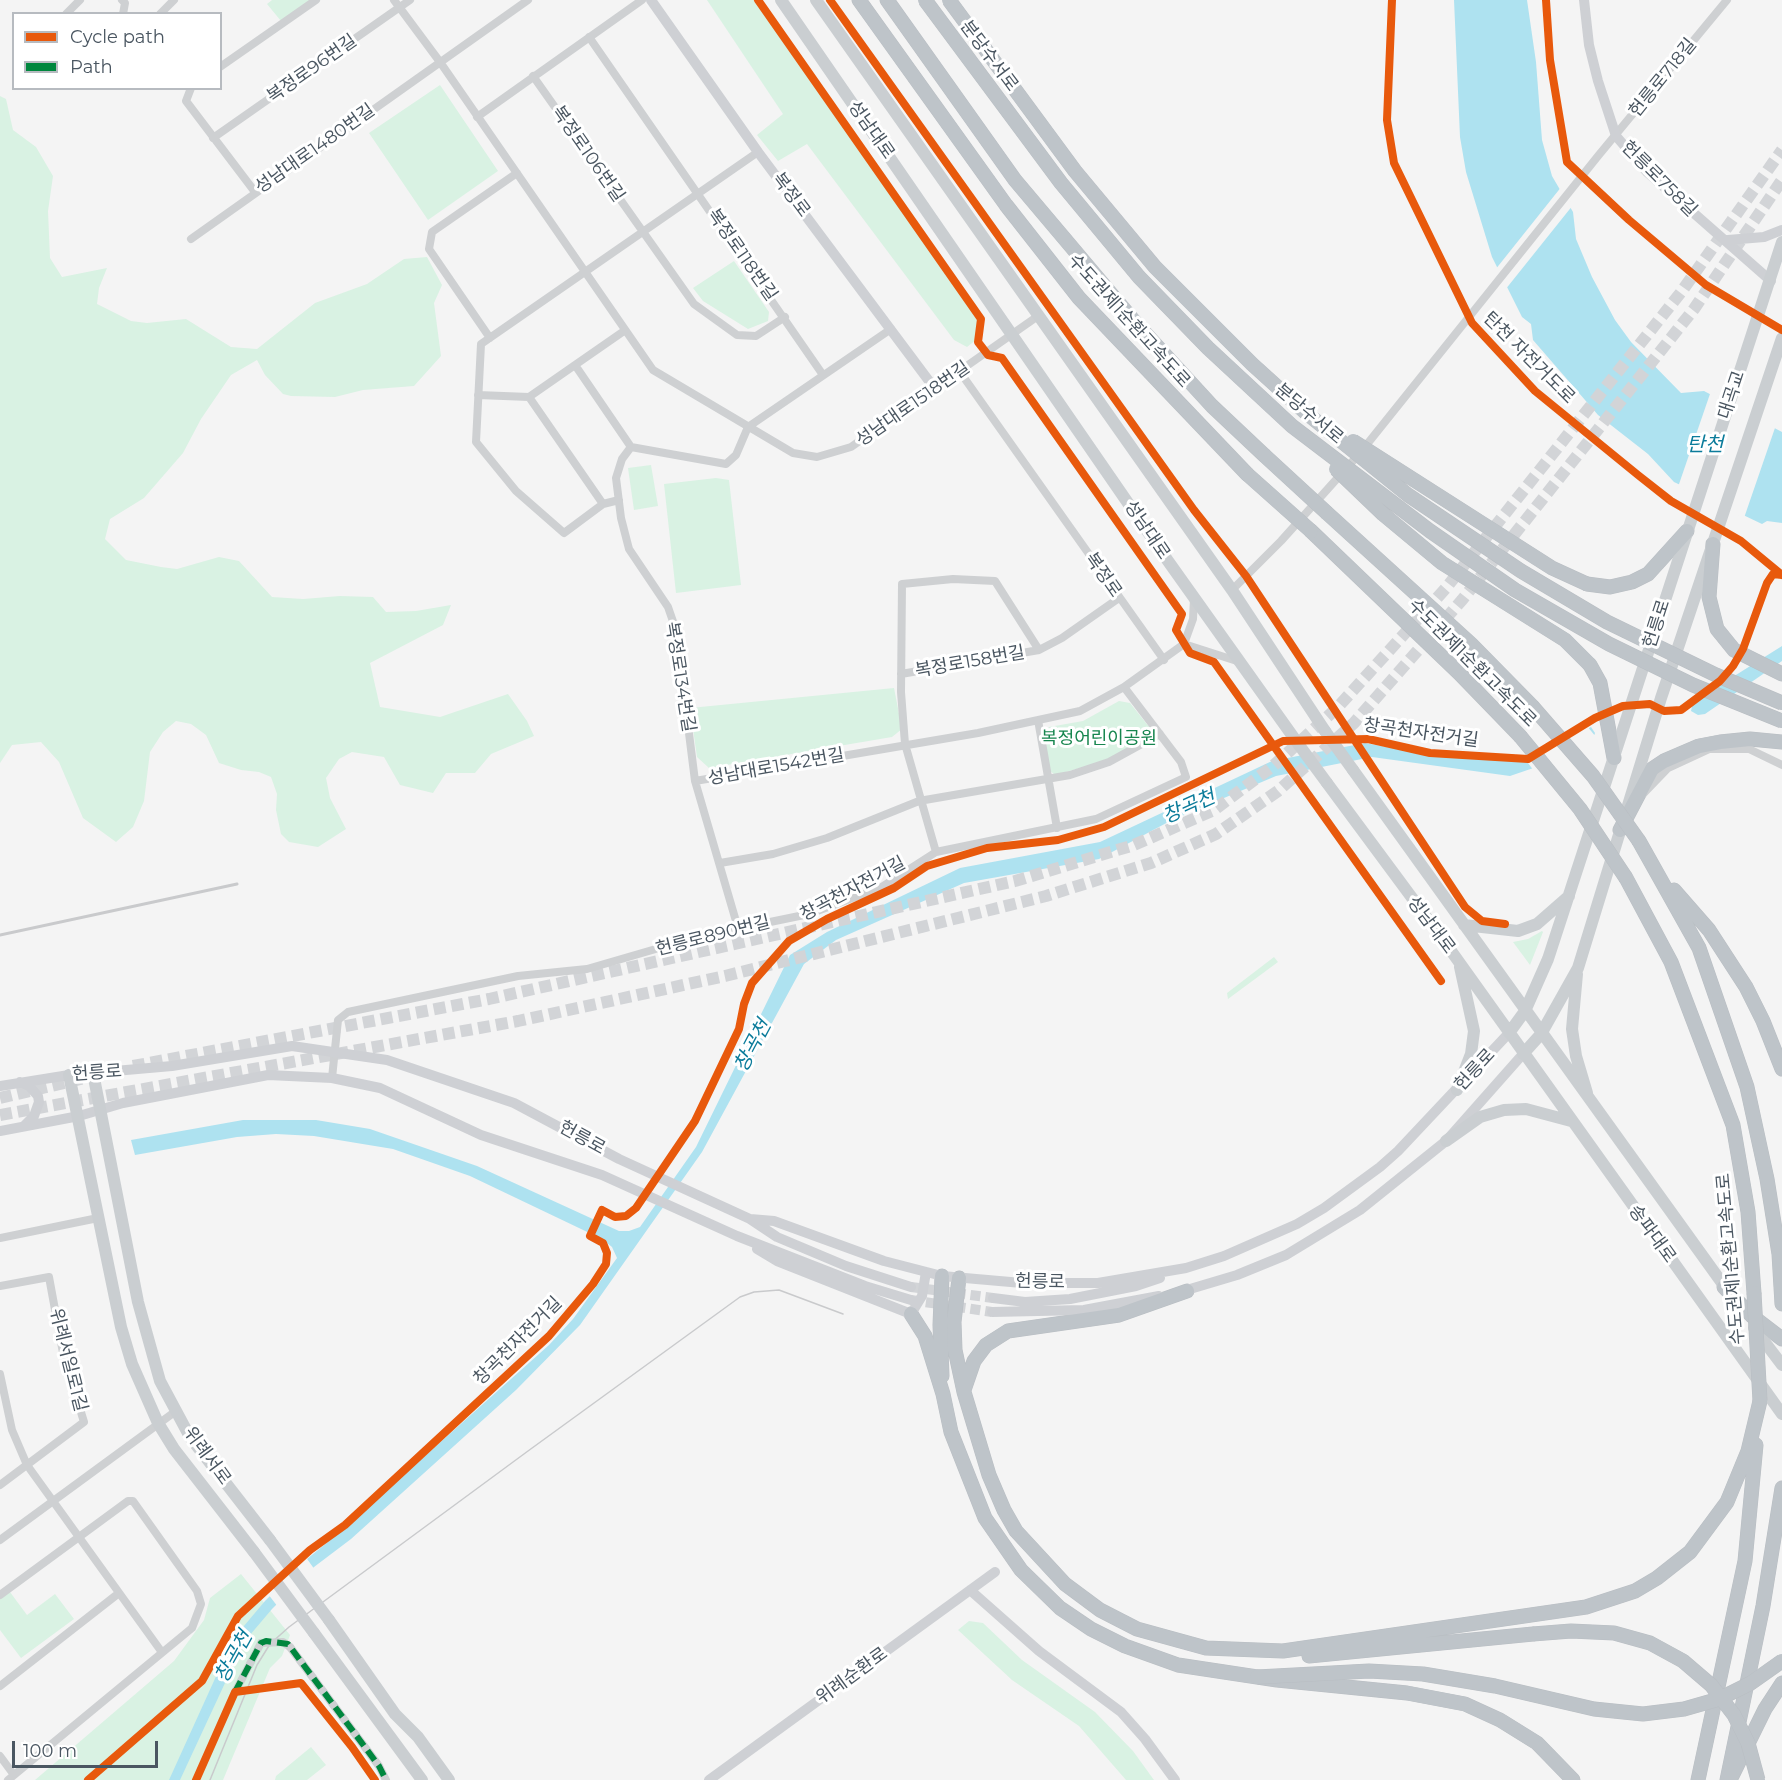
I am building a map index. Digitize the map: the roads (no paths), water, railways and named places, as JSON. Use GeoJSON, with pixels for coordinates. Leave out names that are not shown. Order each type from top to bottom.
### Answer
{"type":"FeatureCollection","features":[{"type":"Feature","properties":{"kind":"highway","name":"수도권제1순환고속도로"},"geometry":{"type":"LineString","coordinates":[[859,0],[1006,205],[1079,298],[1246,474],[1311,531],[1459,673],[1520,736],[1580,809],[1626,878],[1671,962],[1733,1125],[1748,1212],[1760,1401],[1745,1561],[1698,1780]]}},
{"type":"Feature","properties":{"kind":"highway","name":"수도권제1순환고속도로"},"geometry":{"type":"LineString","coordinates":[[887,0],[1015,180],[1134,321],[1212,406],[1471,644],[1532,706],[1593,776],[1639,841],[1699,948],[1747,1087],[1767,1179],[1779,1254],[1782,1304]]}},
{"type":"Feature","properties":{"kind":"highway","name":"분당수서로"},"geometry":{"type":"LineString","coordinates":[[925,0],[1061,183],[1139,277],[1208,348],[1292,426],[1430,531],[1515,590],[1609,644],[1693,685],[1782,721]]}},
{"type":"Feature","properties":{"kind":"highway","name":"분당수서로"},"geometry":{"type":"LineString","coordinates":[[949,0],[1075,171],[1155,267],[1252,364],[1305,412],[1408,495],[1521,572],[1607,622],[1716,675],[1782,703]]}},
{"type":"Feature","properties":{"kind":"highway"},"geometry":{"type":"LineString","coordinates":[[1305,412],[1552,568],[1587,584],[1610,587],[1632,582],[1648,574],[1687,531]]}},
{"type":"Feature","properties":{"kind":"highway"},"geometry":{"type":"LineString","coordinates":[[1292,426],[1383,514],[1442,563],[1565,640],[1590,665],[1600,683],[1614,758]]}},
{"type":"Feature","properties":{"kind":"highway"},"geometry":{"type":"LineString","coordinates":[[1713,544],[1709,597],[1712,616],[1725,641],[1744,657],[1782,674]]}},
{"type":"Feature","properties":{"kind":"highway"},"geometry":{"type":"LineString","coordinates":[[1620,830],[1652,770],[1685,751],[1720,742],[1750,739],[1782,742]]}},
{"type":"Feature","properties":{"kind":"highway"},"geometry":{"type":"LineString","coordinates":[[1657,870],[1709,930],[1736,970],[1758,1011],[1782,1069]]}},
{"type":"Feature","properties":{"kind":"highway"},"geometry":{"type":"LineString","coordinates":[[942,1276],[940,1325],[943,1394]]}},
{"type":"Feature","properties":{"kind":"highway"},"geometry":{"type":"LineString","coordinates":[[958,1278],[954,1322],[955,1350],[981,1453],[1004,1510],[1025,1542],[1065,1584],[1100,1610],[1137,1629],[1190,1646],[1279,1657],[1313,1656],[1571,1631],[1628,1636],[1672,1654],[1711,1685],[1730,1707],[1744,1733],[1758,1780]]}},
{"type":"Feature","properties":{"kind":"highway"},"geometry":{"type":"LineString","coordinates":[[1724,1287],[1752,1316],[1782,1339]]}},
{"type":"Feature","properties":{"kind":"highway"},"geometry":{"type":"LineString","coordinates":[[964,1392],[974,1360],[986,1345],[1008,1331],[1119,1315],[1187,1291]]}},
{"type":"Feature","properties":{"kind":"highway"},"geometry":{"type":"LineString","coordinates":[[911,1314],[925,1336],[943,1394],[951,1432],[985,1518],[1014,1562],[1043,1593],[1091,1629],[1150,1657],[1192,1668],[1407,1692],[1465,1704],[1500,1719],[1537,1743],[1573,1780]]}},
{"type":"Feature","properties":{"kind":"highway"},"geometry":{"type":"LineString","coordinates":[[1241,1652],[1290,1650],[1586,1607],[1635,1591],[1676,1564],[1701,1540],[1732,1494],[1748,1451],[1760,1401]]}},
{"type":"Feature","properties":{"kind":"highway"},"geometry":{"type":"LineString","coordinates":[[1728,1780],[1763,1606],[1782,1488]]}},
{"type":"Feature","properties":{"kind":"highway"},"geometry":{"type":"LineString","coordinates":[[1257,1677],[1363,1671],[1433,1675],[1514,1690],[1594,1709],[1642,1714],[1684,1709],[1728,1695],[1757,1679],[1782,1661]]}},
{"type":"Feature","properties":{"kind":"highway"},"geometry":{"type":"LineString","coordinates":[[1728,1780],[1765,1709],[1782,1683]]}},
{"type":"Feature","properties":{"kind":"main road","name":"복정로"},"geometry":{"type":"LineString","coordinates":[[651,0],[758,152],[934,389]]}},
{"type":"Feature","properties":{"kind":"main road","name":"성남대로"},"geometry":{"type":"LineString","coordinates":[[781,0],[1194,597],[1299,745],[1458,960],[1523,1054]]}},
{"type":"Feature","properties":{"kind":"main road","name":"성남대로"},"geometry":{"type":"LineString","coordinates":[[816,0],[1232,590],[1325,731],[1541,1034]]}},
{"type":"Feature","properties":{"kind":"main road","name":"헌릉로758길"},"geometry":{"type":"LineString","coordinates":[[1584,0],[1591,54],[1616,136],[1647,172],[1692,213],[1728,240],[1771,281]]}},
{"type":"Feature","properties":{"kind":"main road"},"geometry":{"type":"LineString","coordinates":[[1728,240],[1764,237],[1782,230]]}},
{"type":"Feature","properties":{"kind":"main road"},"geometry":{"type":"LineString","coordinates":[[1771,281],[1782,242]]}},
{"type":"Feature","properties":{"kind":"main road","name":"대곡교"},"geometry":{"type":"LineString","coordinates":[[1687,531],[1771,281]]}},
{"type":"Feature","properties":{"kind":"main road","name":"대곡교"},"geometry":{"type":"LineString","coordinates":[[1713,544],[1782,338]]}},
{"type":"Feature","properties":{"kind":"main road","name":"헌릉로"},"geometry":{"type":"LineString","coordinates":[[0,1086],[69,1075],[172,1066],[292,1046],[335,1052],[387,1060],[514,1103],[641,1168],[750,1219],[774,1221],[884,1261],[926,1272],[958,1278],[1022,1283],[1098,1283],[1186,1268],[1264,1240],[1324,1208],[1380,1167],[1509,1033],[1525,1011],[1548,959],[1570,896],[1687,531]]}},
{"type":"Feature","properties":{"kind":"main road","name":"헌릉로"},"geometry":{"type":"LineString","coordinates":[[992,1312],[1084,1310],[1187,1291],[1237,1275],[1286,1255],[1314,1240],[1383,1194],[1446,1141],[1541,1034],[1578,968],[1620,830],[1713,544]]}},
{"type":"Feature","properties":{"kind":"main road"},"geometry":{"type":"LineString","coordinates":[[1464,926],[1518,932],[1537,924],[1570,896]]}},
{"type":"Feature","properties":{"kind":"main road"},"geometry":{"type":"LineString","coordinates":[[1456,1090],[1471,1054],[1474,1031],[1458,960]]}},
{"type":"Feature","properties":{"kind":"main road"},"geometry":{"type":"LineString","coordinates":[[1578,968],[1572,1029],[1576,1056],[1590,1103]]}},
{"type":"Feature","properties":{"kind":"main road","name":"송파대로"},"geometry":{"type":"LineString","coordinates":[[1541,1034],[1782,1365]]}},
{"type":"Feature","properties":{"kind":"main road","name":"송파대로"},"geometry":{"type":"LineString","coordinates":[[1523,1054],[1782,1414]]}},
{"type":"Feature","properties":{"kind":"main road","name":"위례서로"},"geometry":{"type":"LineString","coordinates":[[93,1073],[150,1351],[160,1382],[190,1437],[270,1540],[395,1714],[418,1737],[449,1780]]}},
{"type":"Feature","properties":{"kind":"main road","name":"위례서로"},"geometry":{"type":"LineString","coordinates":[[69,1075],[129,1354],[158,1424],[174,1449],[254,1552],[422,1780]]}},
{"type":"Feature","properties":{"kind":"main road","name":"헌릉로"},"geometry":{"type":"LineString","coordinates":[[0,1131],[101,1112],[123,1103],[268,1075],[332,1078],[380,1088],[481,1135],[573,1165],[630,1187],[737,1236]]}},
{"type":"Feature","properties":{"kind":"main road"},"geometry":{"type":"LineString","coordinates":[[20,1082],[29,1086],[39,1102],[34,1116],[24,1126]]}},
{"type":"Feature","properties":{"kind":"main road"},"geometry":{"type":"LineString","coordinates":[[1446,1141],[1480,1117],[1504,1110],[1526,1109],[1571,1121]]}},
{"type":"Feature","properties":{"kind":"main road"},"geometry":{"type":"LineString","coordinates":[[750,1219],[777,1237],[846,1266],[911,1287]]}},
{"type":"Feature","properties":{"kind":"main road"},"geometry":{"type":"LineString","coordinates":[[737,1236],[865,1287],[911,1300]]}},
{"type":"Feature","properties":{"kind":"main road"},"geometry":{"type":"LineString","coordinates":[[737,1236],[777,1261],[911,1314],[922,1296],[926,1272]]}},
{"type":"Feature","properties":{"kind":"main road"},"geometry":{"type":"LineString","coordinates":[[993,1298],[1025,1302],[1070,1299],[1136,1286],[1186,1268]]}},
{"type":"Feature","properties":{"kind":"main road","name":"위례순환로"},"geometry":{"type":"LineString","coordinates":[[709,1780],[995,1572]]}},
{"type":"Feature","properties":{"kind":"main road"},"geometry":{"type":"LineString","coordinates":[[970,1590],[1039,1652],[1121,1712],[1145,1739],[1175,1780]]}},
{"type":"Feature","properties":{"kind":"street"},"geometry":{"type":"LineString","coordinates":[[68,12],[80,0]]}},
{"type":"Feature","properties":{"kind":"street"},"geometry":{"type":"LineString","coordinates":[[162,12],[174,0]]}},
{"type":"Feature","properties":{"kind":"street"},"geometry":{"type":"LineString","coordinates":[[222,66],[316,0]]}},
{"type":"Feature","properties":{"kind":"street"},"geometry":{"type":"LineString","coordinates":[[394,0],[440,62],[653,370],[748,427]]}},
{"type":"Feature","properties":{"kind":"street","name":"복정로96번길"},"geometry":{"type":"LineString","coordinates":[[213,138],[410,0]]}},
{"type":"Feature","properties":{"kind":"street","name":"성남대로1480번길"},"geometry":{"type":"LineString","coordinates":[[192,238],[528,0]]}},
{"type":"Feature","properties":{"kind":"street"},"geometry":{"type":"LineString","coordinates":[[477,117],[642,0]]}},
{"type":"Feature","properties":{"kind":"street","name":"헌릉로718길"},"geometry":{"type":"LineString","coordinates":[[1232,590],[1281,541],[1360,453],[1598,156],[1727,0]]}},
{"type":"Feature","properties":{"kind":"street"},"geometry":{"type":"LineString","coordinates":[[589,37],[698,193]]}},
{"type":"Feature","properties":{"kind":"street","name":"복정로106번길"},"geometry":{"type":"LineString","coordinates":[[533,76],[644,232]]}},
{"type":"Feature","properties":{"kind":"street"},"geometry":{"type":"LineString","coordinates":[[190,90],[186,101],[255,192]]}},
{"type":"Feature","properties":{"kind":"street","name":"복정로118번길"},"geometry":{"type":"LineString","coordinates":[[490,338],[758,152]]}},
{"type":"Feature","properties":{"kind":"street"},"geometry":{"type":"LineString","coordinates":[[517,173],[432,232],[429,249],[490,338],[481,344],[476,442],[516,491],[564,533],[603,504],[619,500]]}},
{"type":"Feature","properties":{"kind":"street","name":"복정로118번길"},"geometry":{"type":"LineString","coordinates":[[698,193],[824,375]]}},
{"type":"Feature","properties":{"kind":"street","name":"복정로118번길"},"geometry":{"type":"LineString","coordinates":[[644,232],[694,304],[737,335],[756,336],[785,316]]}},
{"type":"Feature","properties":{"kind":"street","name":"성남대로1518번길"},"geometry":{"type":"LineString","coordinates":[[748,427],[793,453],[817,458],[851,447],[1038,316]]}},
{"type":"Feature","properties":{"kind":"street"},"geometry":{"type":"LineString","coordinates":[[575,365],[631,447],[726,464],[736,455],[748,427],[891,329]]}},
{"type":"Feature","properties":{"kind":"street"},"geometry":{"type":"LineString","coordinates":[[478,395],[529,397],[624,331]]}},
{"type":"Feature","properties":{"kind":"street","name":"복정로"},"geometry":{"type":"LineString","coordinates":[[960,372],[1164,660]]}},
{"type":"Feature","properties":{"kind":"street"},"geometry":{"type":"LineString","coordinates":[[529,397],[603,504]]}},
{"type":"Feature","properties":{"kind":"street","name":"복정로134번길"},"geometry":{"type":"LineString","coordinates":[[631,447],[622,459],[616,478],[619,500],[629,549],[668,608],[676,630],[695,781]]}},
{"type":"Feature","properties":{"kind":"street","name":"복정로158번길"},"geometry":{"type":"LineString","coordinates":[[905,744],[901,674],[902,584],[953,579],[995,582],[1039,650]]}},
{"type":"Feature","properties":{"kind":"street"},"geometry":{"type":"LineString","coordinates":[[1194,597],[1193,619],[1184,644],[1195,645],[1241,663]]}},
{"type":"Feature","properties":{"kind":"street","name":"복정로158번길"},"geometry":{"type":"LineString","coordinates":[[901,674],[1039,650],[1062,638],[1119,598]]}},
{"type":"Feature","properties":{"kind":"street","name":"성남대로1542번길"},"geometry":{"type":"LineString","coordinates":[[738,928],[695,781],[978,733],[1080,711],[1124,687],[1184,644]]}},
{"type":"Feature","properties":{"kind":"street","name":"헌릉로890번길"},"geometry":{"type":"LineString","coordinates":[[332,1078],[338,1020],[348,1012],[518,976],[587,969],[738,928],[809,914],[880,888],[936,852],[1095,819],[1186,777],[1181,762],[1124,687]]}},
{"type":"Feature","properties":{"kind":"street"},"geometry":{"type":"LineString","coordinates":[[1038,720],[1057,828]]}},
{"type":"Feature","properties":{"kind":"street"},"geometry":{"type":"LineString","coordinates":[[720,863],[773,854],[827,838],[919,801],[1070,775],[1109,762],[1160,734]]}},
{"type":"Feature","properties":{"kind":"street"},"geometry":{"type":"LineString","coordinates":[[905,744],[919,801],[936,852]]}},
{"type":"Feature","properties":{"kind":"street"},"geometry":{"type":"LineString","coordinates":[[1634,804],[1668,768],[1709,749],[1749,749],[1782,765]]}},
{"type":"Feature","properties":{"kind":"street"},"geometry":{"type":"LineString","coordinates":[[0,1238],[98,1218]]}},
{"type":"Feature","properties":{"kind":"street","name":"위례서일로1길"},"geometry":{"type":"LineString","coordinates":[[0,1286],[49,1277],[63,1353],[84,1414],[84,1422],[78,1429],[0,1485]]}},
{"type":"Feature","properties":{"kind":"street"},"geometry":{"type":"LineString","coordinates":[[0,1374],[12,1430],[27,1466],[161,1651]]}},
{"type":"Feature","properties":{"kind":"street"},"geometry":{"type":"LineString","coordinates":[[0,1540],[176,1412]]}},
{"type":"Feature","properties":{"kind":"street"},"geometry":{"type":"LineString","coordinates":[[0,1756],[11,1777],[161,1651],[192,1628],[201,1604],[197,1591],[133,1502],[128,1501],[1,1594]]}},
{"type":"Feature","properties":{"kind":"street"},"geometry":{"type":"LineString","coordinates":[[0,1686],[119,1593]]}},
{"type":"Feature","properties":{"kind":"street"},"geometry":{"type":"LineString","coordinates":[[235,1692],[261,1643],[266,1641],[288,1644],[379,1766],[386,1780]]}},
{"type":"Feature","properties":{"kind":"water","name":"탄천"},"geometry":{"type":"Polygon","coordinates":[[[1454,0],[1527,0],[1536,62],[1542,140],[1552,176],[1573,212],[1576,239],[1592,277],[1615,320],[1631,342],[1681,393],[1704,391],[1782,432],[1782,523],[1767,521],[1762,524],[1674,482],[1648,454],[1598,415],[1533,340],[1531,324],[1522,317],[1492,257],[1466,172],[1460,137],[1454,0]]]}},
{"type":"Feature","properties":{"kind":"water"},"geometry":{"type":"Polygon","coordinates":[[[1782,646],[1782,661],[1705,714],[1698,715],[1691,711],[1693,702],[1782,646]]]}},
{"type":"Feature","properties":{"kind":"water","name":"창곡천"},"geometry":{"type":"Polygon","coordinates":[[[1591,727],[1595,733],[1589,749],[1510,776],[1372,757],[1276,776],[1172,820],[1099,859],[964,883],[836,940],[804,964],[702,1152],[580,1325],[516,1390],[351,1539],[314,1567],[272,1609],[244,1642],[180,1780],[169,1780],[233,1639],[265,1601],[307,1559],[549,1345],[573,1319],[617,1258],[612,1247],[602,1239],[470,1176],[393,1149],[314,1136],[276,1134],[237,1137],[135,1155],[131,1140],[243,1120],[316,1120],[370,1129],[477,1166],[619,1231],[629,1231],[640,1227],[696,1147],[790,955],[827,932],[960,868],[1100,842],[1272,761],[1365,743],[1442,757],[1525,762],[1591,727]]]}},
{"type":"Feature","properties":{"kind":"tunnel"},"geometry":{"type":"LineString","coordinates":[[133,1066],[489,999],[1015,881],[1134,845],[1214,810],[1273,766],[1337,708],[1446,588],[1682,291],[1782,150]]}},
{"type":"Feature","properties":{"kind":"tunnel"},"geometry":{"type":"LineString","coordinates":[[0,1115],[518,1021],[725,976],[1046,896],[1151,863],[1216,834],[1278,791],[1354,723],[1462,600],[1694,309],[1782,180]]}},
{"type":"Feature","properties":{"kind":"tunnel"},"geometry":{"type":"LineString","coordinates":[[0,1098],[93,1076]]}},
{"type":"Feature","properties":{"kind":"tunnel"},"geometry":{"type":"LineString","coordinates":[[911,1287],[993,1298]]}},
{"type":"Feature","properties":{"kind":"tunnel"},"geometry":{"type":"LineString","coordinates":[[911,1300],[992,1312]]}},
{"type":"Feature","properties":{"kind":"tram line"},"geometry":{"type":"LineString","coordinates":[[210,1780],[257,1665],[270,1644],[289,1627],[528,1451],[740,1297],[754,1292],[779,1290],[843,1314]]}},
{"type":"Feature","properties":{"kind":"railway"},"geometry":{"type":"LineString","coordinates":[[0,935],[237,884]]}},
{"type":"Feature","properties":{"kind":"park label","name":"복정어린이공원"},"geometry":{"type":"Point","coordinates":[1099,739]}}]}
